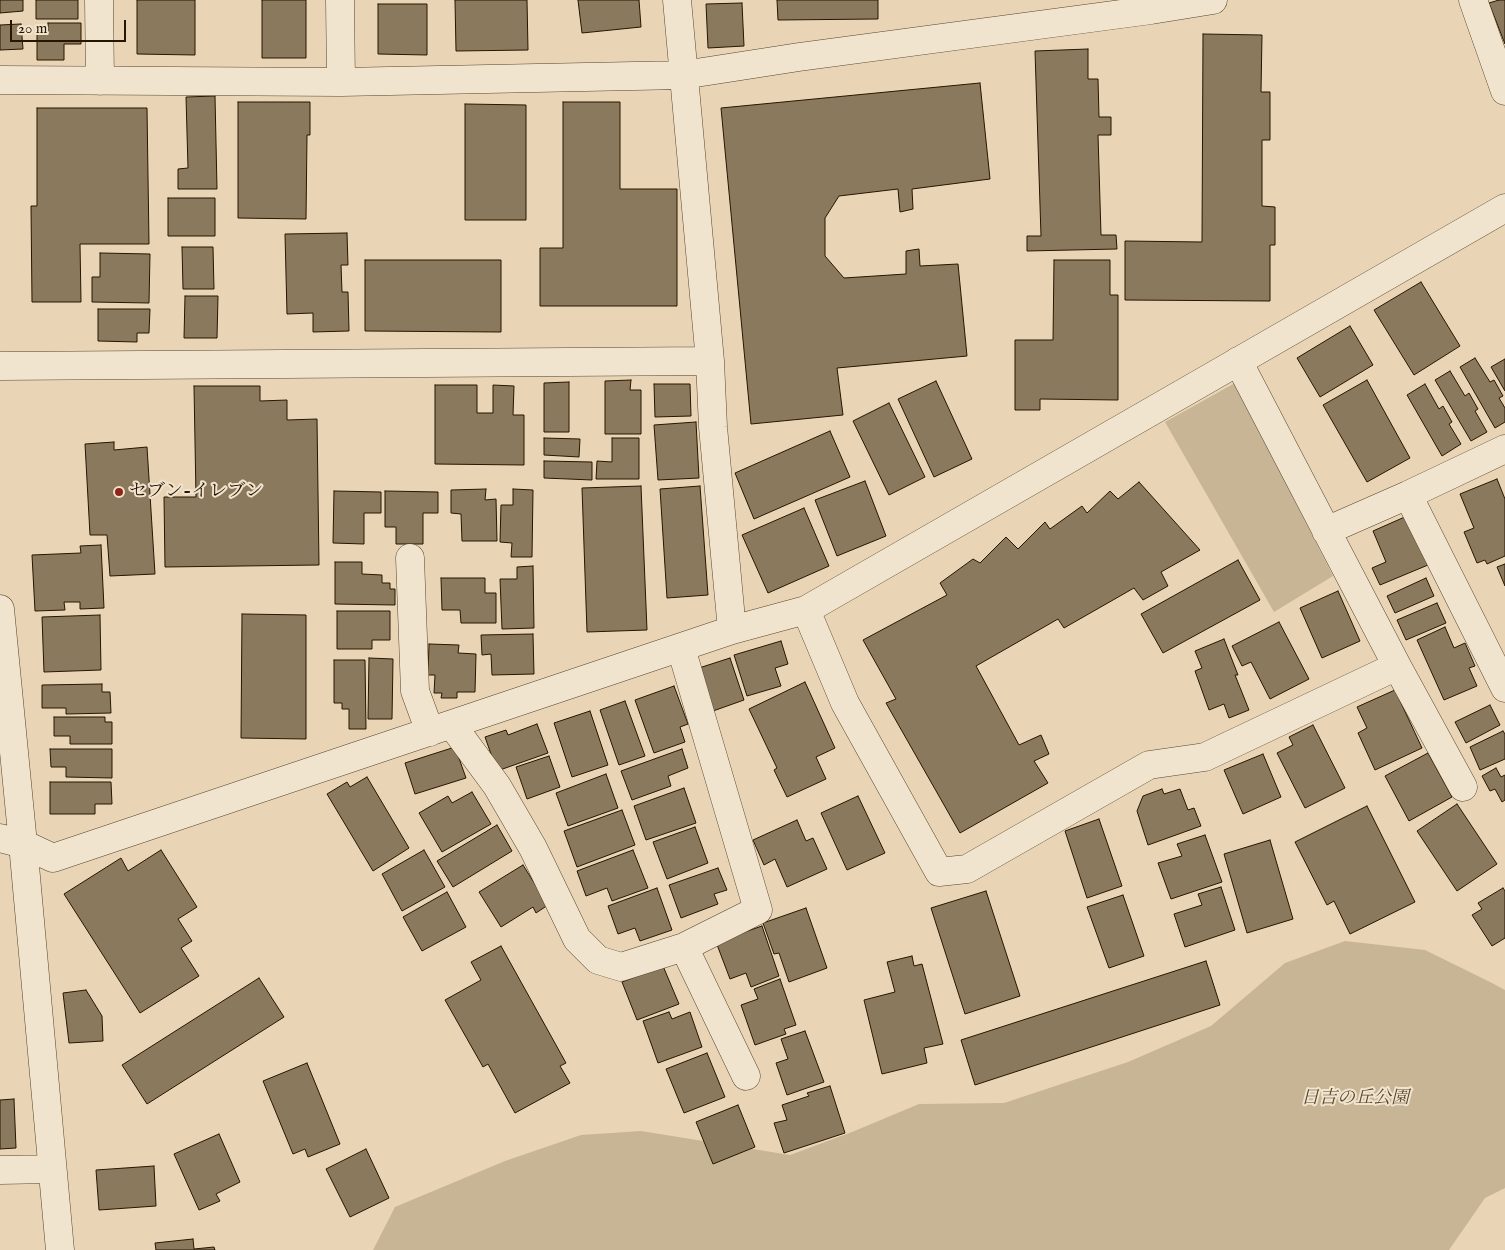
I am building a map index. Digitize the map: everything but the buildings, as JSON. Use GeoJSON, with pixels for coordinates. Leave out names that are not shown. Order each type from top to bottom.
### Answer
{"type":"FeatureCollection","features":[{"type":"Feature","properties":{"kind":"street"},"geometry":{"type":"LineString","coordinates":[[99,0],[100,81]]}},
{"type":"Feature","properties":{"kind":"street"},"geometry":{"type":"LineString","coordinates":[[340,0],[341,82]]}},
{"type":"Feature","properties":{"kind":"street"},"geometry":{"type":"LineString","coordinates":[[676,0],[710,360],[713,427],[732,630]]}},
{"type":"Feature","properties":{"kind":"street"},"geometry":{"type":"LineString","coordinates":[[0,80],[341,82],[683,75],[1213,0]]}},
{"type":"Feature","properties":{"kind":"street"},"geometry":{"type":"LineString","coordinates":[[1473,0],[1505,91]]}},
{"type":"Feature","properties":{"kind":"street"},"geometry":{"type":"LineString","coordinates":[[12,841],[53,858],[732,630],[806,610],[1505,208]]}},
{"type":"Feature","properties":{"kind":"street"},"geometry":{"type":"LineString","coordinates":[[0,366],[710,360]]}},
{"type":"Feature","properties":{"kind":"street"},"geometry":{"type":"LineString","coordinates":[[1238,362],[1397,666],[1463,787]]}},
{"type":"Feature","properties":{"kind":"street"},"geometry":{"type":"LineString","coordinates":[[1326,531],[1505,449]]}},
{"type":"Feature","properties":{"kind":"street"},"geometry":{"type":"LineString","coordinates":[[1408,495],[1505,688]]}},
{"type":"Feature","properties":{"kind":"street"},"geometry":{"type":"LineString","coordinates":[[410,558],[415,691],[441,729],[497,786],[533,848],[577,939],[598,960],[622,967],[684,947],[758,910],[681,648]]}},
{"type":"Feature","properties":{"kind":"street"},"geometry":{"type":"LineString","coordinates":[[0,609],[12,841],[60,1250]]}},
{"type":"Feature","properties":{"kind":"street"},"geometry":{"type":"LineString","coordinates":[[806,610],[845,703],[939,872],[967,869],[1149,765],[1205,758],[1397,666]]}},
{"type":"Feature","properties":{"kind":"street"},"geometry":{"type":"LineString","coordinates":[[684,947],[746,1076]]}},
{"type":"Feature","properties":{"kind":"street"},"geometry":{"type":"LineString","coordinates":[[0,1170],[52,1169]]}},
{"type":"Feature","properties":{"kind":"green space"},"geometry":{"type":"Polygon","coordinates":[[[1235,383],[1333,576],[1274,612],[1165,422],[1235,383]]]}},
{"type":"Feature","properties":{"kind":"green space","name":"日吉の丘公園"},"geometry":{"type":"Polygon","coordinates":[[[1345,941],[1425,950],[1505,990],[1505,1188],[1485,1198],[1449,1250],[373,1250],[395,1207],[505,1161],[581,1135],[641,1131],[790,1155],[919,1104],[1004,1103],[1128,1062],[1211,1026],[1285,963],[1345,941]]]}},
{"type":"Feature","properties":{"kind":"place","name":"セブン-イレブン"},"geometry":{"type":"Point","coordinates":[119,492]}}]}
